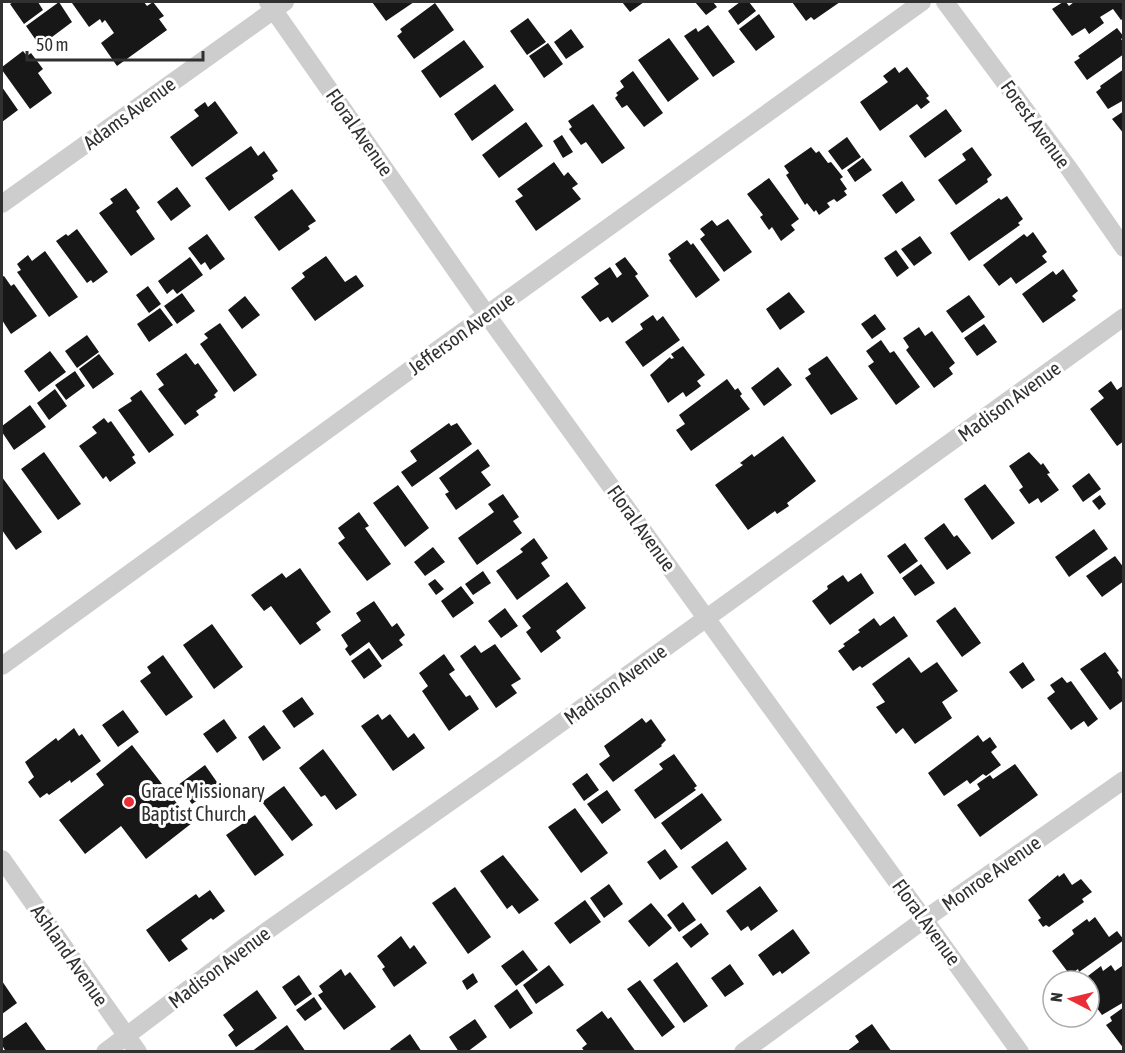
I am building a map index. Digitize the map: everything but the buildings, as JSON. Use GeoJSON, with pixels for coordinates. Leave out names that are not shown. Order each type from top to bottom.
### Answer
{"type":"FeatureCollection","features":[{"type":"Feature","properties":{"kind":"street","name":"Jefferson Avenue"},"geometry":{"type":"LineString","coordinates":[[2,666],[283,460],[922,2]]}},
{"type":"Feature","properties":{"kind":"street","name":"Forest Avenue"},"geometry":{"type":"LineString","coordinates":[[945,2],[1070,170],[1124,248]]}},
{"type":"Feature","properties":{"kind":"street","name":"Floral Avenue"},"geometry":{"type":"LineString","coordinates":[[276,4],[487,315],[1020,1052]]}},
{"type":"Feature","properties":{"kind":"street","name":"Adams Avenue"},"geometry":{"type":"LineString","coordinates":[[2,204],[276,4]]}},
{"type":"Feature","properties":{"kind":"street","name":"Madison Avenue"},"geometry":{"type":"LineString","coordinates":[[105,1052],[247,945],[707,618],[1124,317]]}},
{"type":"Feature","properties":{"kind":"street","name":"Monroe Avenue"},"geometry":{"type":"LineString","coordinates":[[743,1052],[925,919],[1124,780]]}},
{"type":"Feature","properties":{"kind":"street","name":"Ashland Avenue"},"geometry":{"type":"LineString","coordinates":[[2,859],[138,1052]]}},
{"type":"Feature","properties":{"kind":"place","name":"Grace Missionary Baptist Church"},"geometry":{"type":"Point","coordinates":[129,802]}}]}
